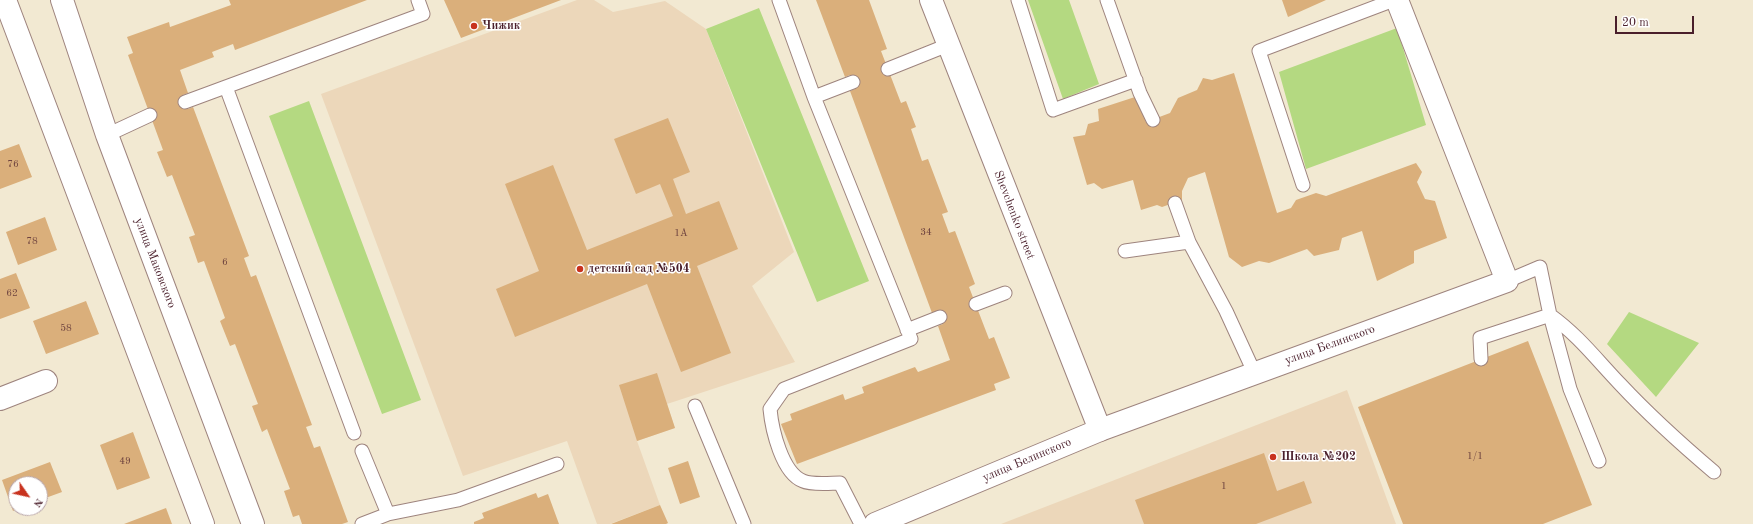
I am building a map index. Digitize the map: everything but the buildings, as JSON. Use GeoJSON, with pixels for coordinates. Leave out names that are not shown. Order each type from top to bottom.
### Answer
{"type":"FeatureCollection","features":[{"type":"Feature","properties":{"kind":"street"},"geometry":{"type":"LineString","coordinates":[[5,0],[203,524]]}},
{"type":"Feature","properties":{"kind":"street","name":"улица Маковского"},"geometry":{"type":"LineString","coordinates":[[62,0],[107,135],[253,524]]}},
{"type":"Feature","properties":{"kind":"street","name":"Shevchenko street"},"geometry":{"type":"LineString","coordinates":[[931,0],[1100,430]]}},
{"type":"Feature","properties":{"kind":"street"},"geometry":{"type":"LineString","coordinates":[[1395,0],[1507,280]]}},
{"type":"Feature","properties":{"kind":"street","name":"улица Белинского"},"geometry":{"type":"LineString","coordinates":[[875,524],[1100,430],[1507,280]]}},
{"type":"Feature","properties":{"kind":"street"},"geometry":{"type":"LineString","coordinates":[[0,399],[46,381]]}},
{"type":"Feature","properties":{"kind":"lane"},"geometry":{"type":"LineString","coordinates":[[185,102],[423,14],[418,0]]}},
{"type":"Feature","properties":{"kind":"lane"},"geometry":{"type":"LineString","coordinates":[[779,0],[814,97],[911,339],[784,389],[770,409],[772,427],[789,472],[804,482],[840,483],[861,524]]}},
{"type":"Feature","properties":{"kind":"lane"},"geometry":{"type":"LineString","coordinates":[[1018,0],[1053,110],[1136,80]]}},
{"type":"Feature","properties":{"kind":"lane"},"geometry":{"type":"LineString","coordinates":[[1107,0],[1136,80],[1153,120]]}},
{"type":"Feature","properties":{"kind":"lane"},"geometry":{"type":"LineString","coordinates":[[1303,185],[1259,51],[1395,0]]}},
{"type":"Feature","properties":{"kind":"lane"},"geometry":{"type":"LineString","coordinates":[[888,69],[948,45]]}},
{"type":"Feature","properties":{"kind":"lane"},"geometry":{"type":"LineString","coordinates":[[814,97],[853,82]]}},
{"type":"Feature","properties":{"kind":"lane"},"geometry":{"type":"LineString","coordinates":[[226,87],[354,433]]}},
{"type":"Feature","properties":{"kind":"lane"},"geometry":{"type":"LineString","coordinates":[[107,135],[150,115]]}},
{"type":"Feature","properties":{"kind":"lane"},"geometry":{"type":"LineString","coordinates":[[1175,203],[1189,242],[1226,311],[1254,372]]}},
{"type":"Feature","properties":{"kind":"lane"},"geometry":{"type":"LineString","coordinates":[[1125,251],[1189,242]]}},
{"type":"Feature","properties":{"kind":"lane"},"geometry":{"type":"LineString","coordinates":[[1507,280],[1540,267],[1550,316],[1570,389],[1599,461]]}},
{"type":"Feature","properties":{"kind":"lane"},"geometry":{"type":"LineString","coordinates":[[976,304],[1004,293]]}},
{"type":"Feature","properties":{"kind":"lane"},"geometry":{"type":"LineString","coordinates":[[1481,359],[1480,338],[1550,316]]}},
{"type":"Feature","properties":{"kind":"lane"},"geometry":{"type":"LineString","coordinates":[[1550,316],[1570,329],[1621,385],[1688,450],[1714,472]]}},
{"type":"Feature","properties":{"kind":"lane"},"geometry":{"type":"LineString","coordinates":[[907,330],[940,317]]}},
{"type":"Feature","properties":{"kind":"lane"},"geometry":{"type":"LineString","coordinates":[[695,406],[744,524]]}},
{"type":"Feature","properties":{"kind":"lane"},"geometry":{"type":"LineString","coordinates":[[362,451],[388,514]]}},
{"type":"Feature","properties":{"kind":"lane"},"geometry":{"type":"LineString","coordinates":[[362,524],[388,514],[458,500],[557,464]]}},
{"type":"Feature","properties":{"kind":"shaded area","name":"детский сад №504"},"geometry":{"type":"Polygon","coordinates":[[[577,0],[594,0],[613,12],[665,1],[706,29],[794,252],[752,286],[795,362],[667,404],[675,428],[637,441],[660,505],[610,524],[597,524],[567,441],[463,476],[321,94],[577,0]]]}},
{"type":"Feature","properties":{"kind":"shaded area","name":"Школа №202"},"geometry":{"type":"Polygon","coordinates":[[[1347,390],[1396,524],[1001,524],[1347,390]]]}},
{"type":"Feature","properties":{"kind":"green space"},"geometry":{"type":"Polygon","coordinates":[[[1028,0],[1069,0],[1099,84],[1063,99],[1028,0]]]}},
{"type":"Feature","properties":{"kind":"green space"},"geometry":{"type":"Polygon","coordinates":[[[759,8],[869,281],[817,302],[706,29],[759,8]]]}},
{"type":"Feature","properties":{"kind":"green space"},"geometry":{"type":"Polygon","coordinates":[[[1397,28],[1426,125],[1306,169],[1279,72],[1397,28]]]}},
{"type":"Feature","properties":{"kind":"green space"},"geometry":{"type":"Polygon","coordinates":[[[309,101],[421,400],[382,414],[269,116],[309,101]]]}},
{"type":"Feature","properties":{"kind":"green space"},"geometry":{"type":"Polygon","coordinates":[[[1629,312],[1699,343],[1656,397],[1607,344],[1629,312]]]}},
{"type":"Feature","properties":{"kind":"place","name":"Чижик"},"geometry":{"type":"Point","coordinates":[474,26]}},
{"type":"Feature","properties":{"kind":"place","name":"детский сад №504"},"geometry":{"type":"Point","coordinates":[580,269]}},
{"type":"Feature","properties":{"kind":"place","name":"Школа №202"},"geometry":{"type":"Point","coordinates":[1273,457]}}]}
